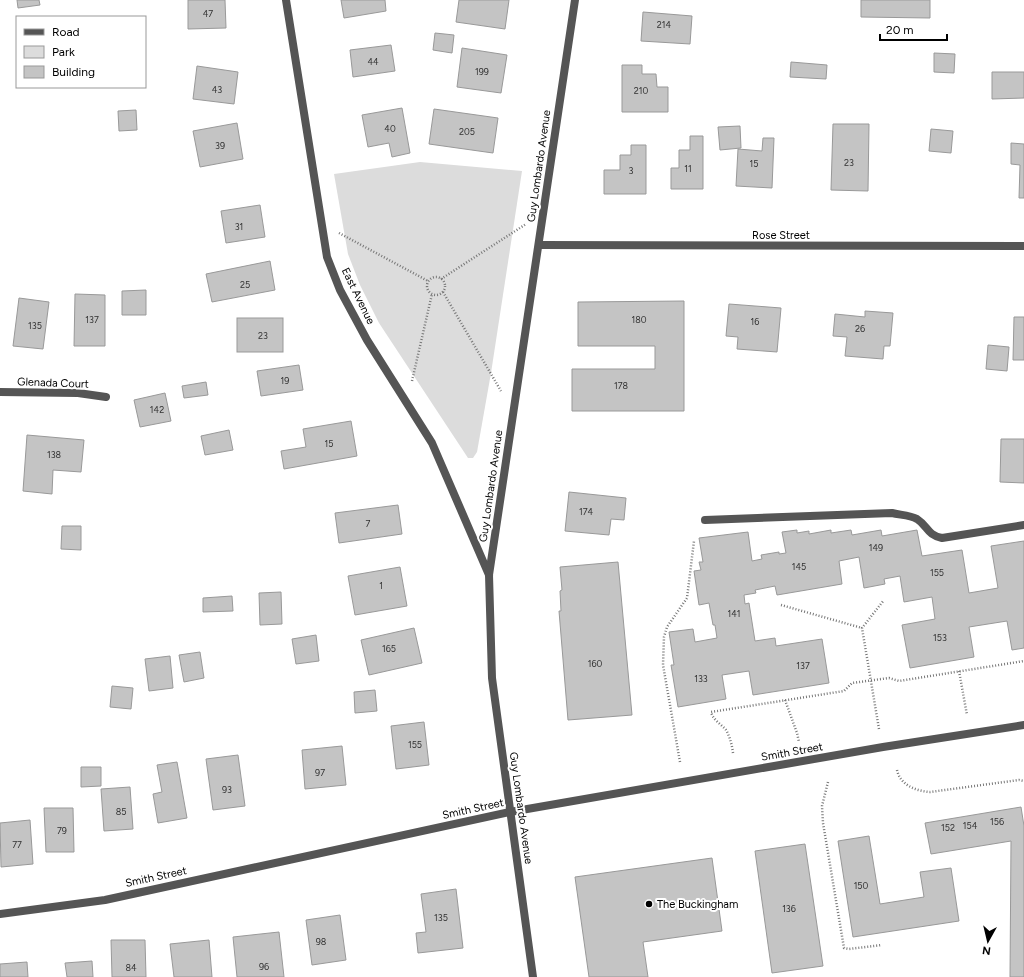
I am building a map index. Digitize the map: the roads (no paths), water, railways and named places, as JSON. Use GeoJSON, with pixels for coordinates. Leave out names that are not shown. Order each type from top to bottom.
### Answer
{"type":"FeatureCollection","features":[{"type":"Feature","properties":{"kind":"street","name":"East Avenue"},"geometry":{"type":"LineString","coordinates":[[286,0],[327,257],[340,290],[367,340],[432,443],[489,575]]}},
{"type":"Feature","properties":{"kind":"street","name":"Guy Lombardo Avenue"},"geometry":{"type":"LineString","coordinates":[[533,977],[492,678],[489,575],[575,0]]}},
{"type":"Feature","properties":{"kind":"street","name":"Rose Street"},"geometry":{"type":"LineString","coordinates":[[538,245],[1024,246]]}},
{"type":"Feature","properties":{"kind":"street","name":"Glenada Court"},"geometry":{"type":"LineString","coordinates":[[0,392],[78,394],[106,397]]}},
{"type":"Feature","properties":{"kind":"street"},"geometry":{"type":"LineString","coordinates":[[704,520],[892,514],[909,516],[918,520],[934,536],[942,538],[1024,525]]}},
{"type":"Feature","properties":{"kind":"street","name":"Smith Street"},"geometry":{"type":"LineString","coordinates":[[0,914],[105,900],[510,812],[883,747],[1024,725]]}},
{"type":"Feature","properties":{"kind":"place","name":"The Buckingham"},"geometry":{"type":"Point","coordinates":[649,904]}}]}
